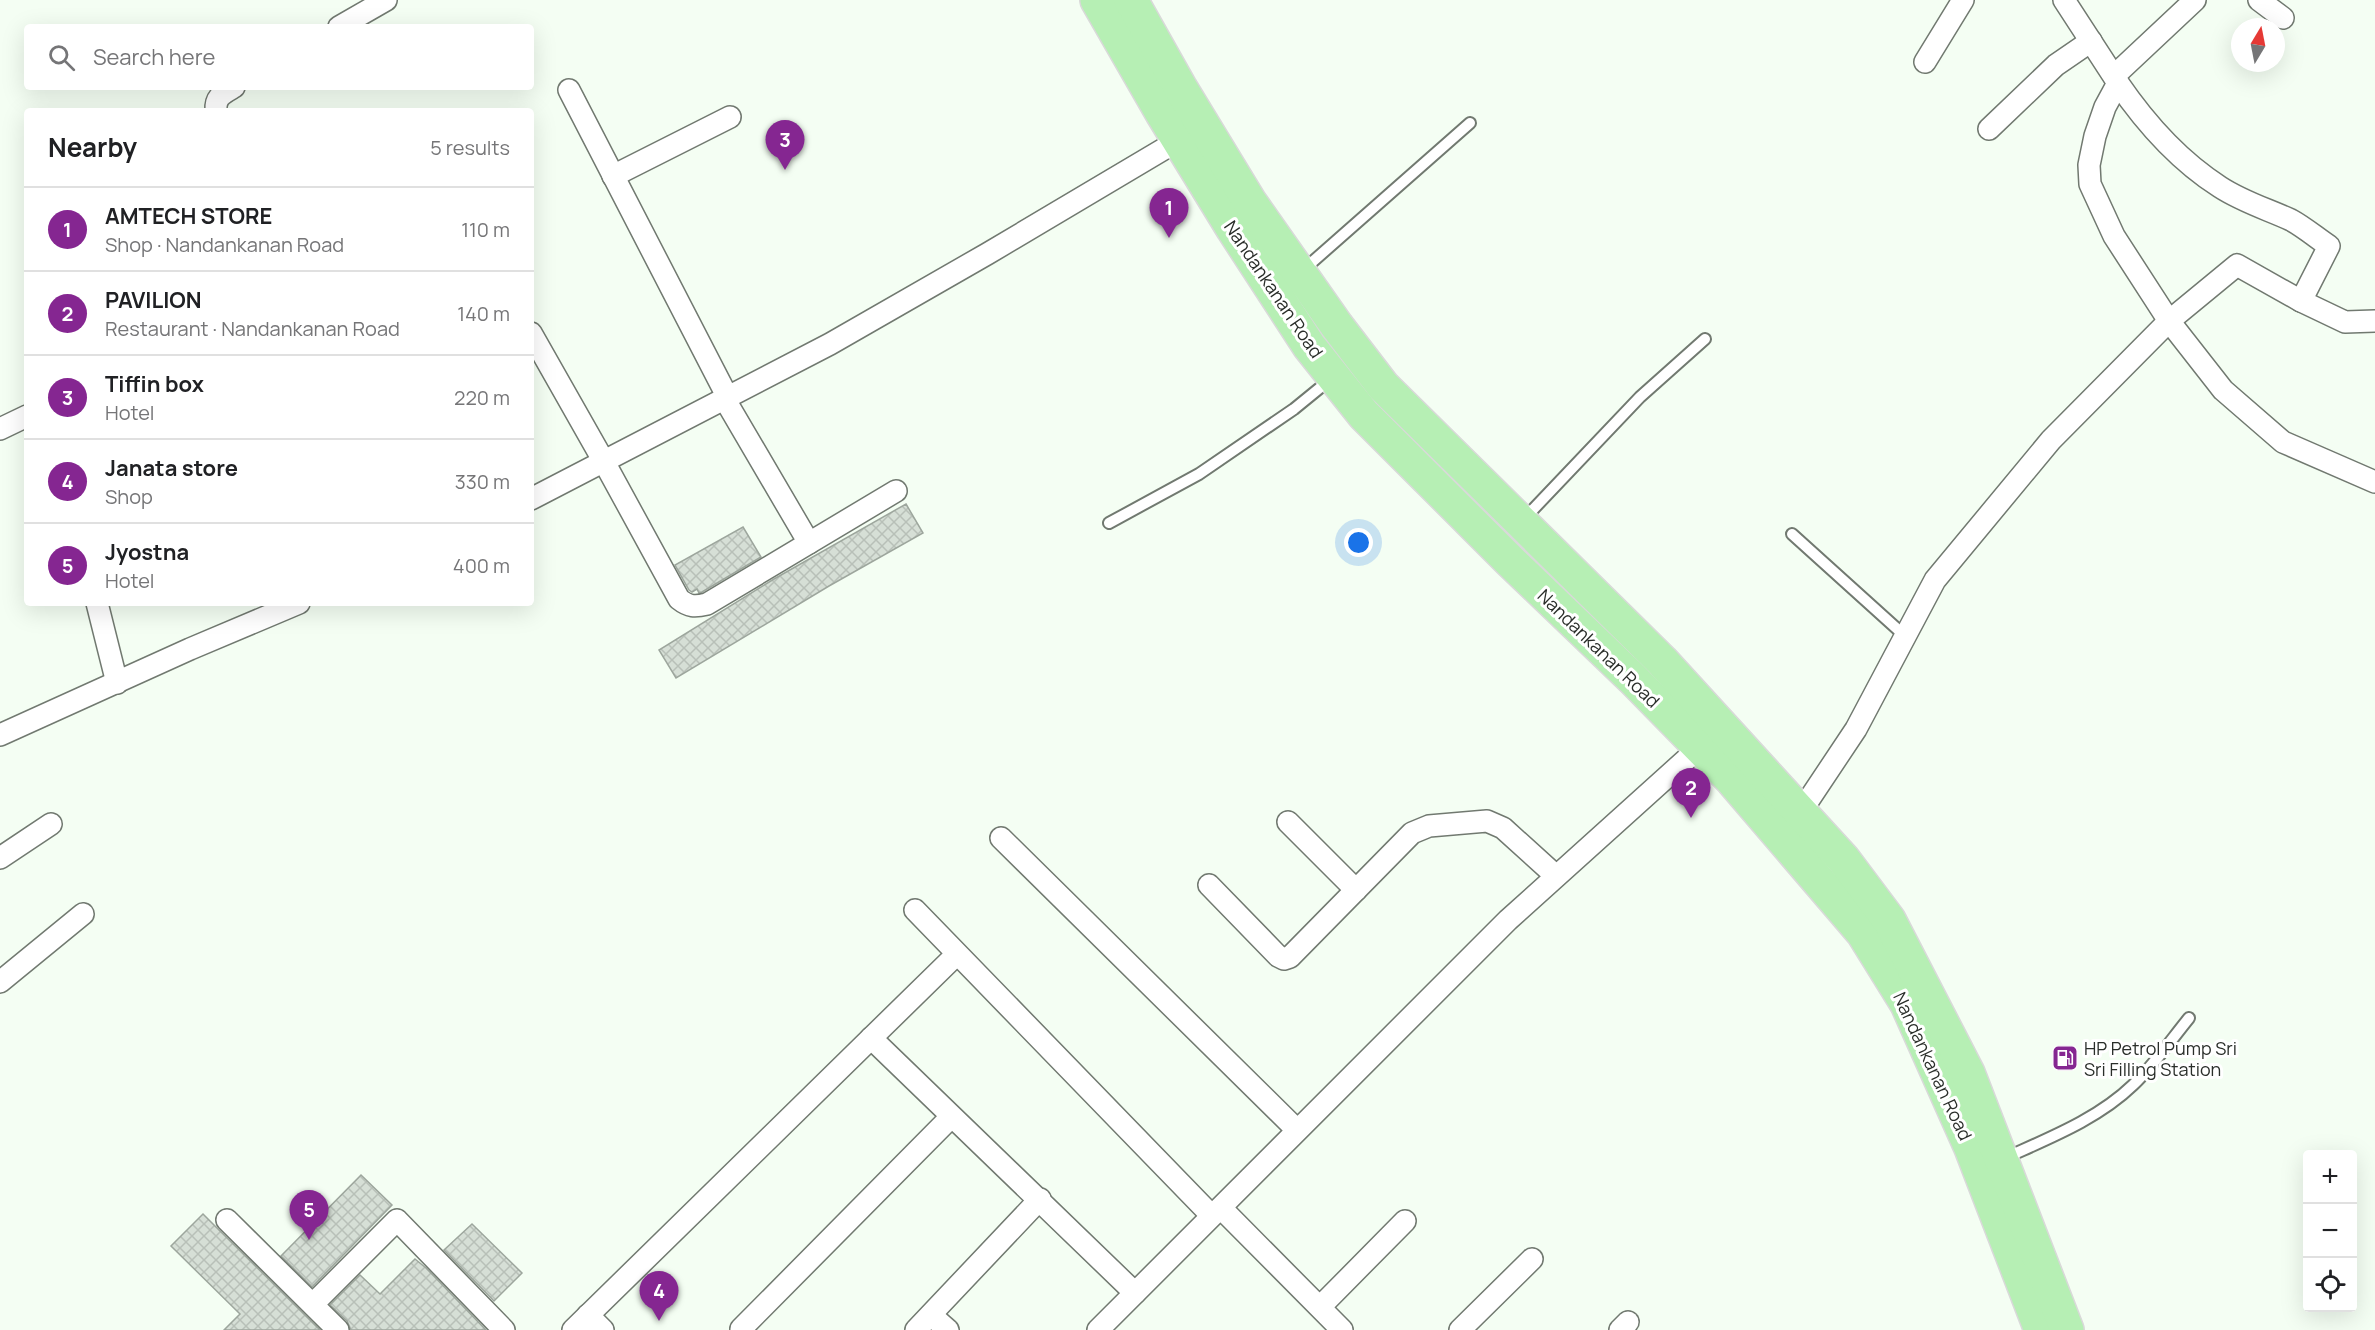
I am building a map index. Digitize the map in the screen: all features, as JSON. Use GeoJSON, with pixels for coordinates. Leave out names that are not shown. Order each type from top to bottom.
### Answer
{"type":"FeatureCollection","features":[{"type":"Feature","properties":{"kind":"main road","name":"Nandankanan Road"},"geometry":{"type":"LineString","coordinates":[[1097,0],[1233,229],[1309,346],[1364,415],[1648,694],[1732,780],[1863,933],[1907,1004],[1971,1148],[2041,1330]]}},
{"type":"Feature","properties":{"kind":"main road","name":"Nandankanan Road"},"geometry":{"type":"LineString","coordinates":[[1131,0],[1180,87],[1250,202],[1336,326],[1383,386],[1672,671],[1844,860],[1888,920],[1968,1073],[2067,1330]]}},
{"type":"Feature","properties":{"kind":"main road"},"geometry":{"type":"LineString","coordinates":[[1648,694],[1672,671]]}},
{"type":"Feature","properties":{"kind":"street"},"geometry":{"type":"LineString","coordinates":[[344,24],[386,0]]}},
{"type":"Feature","properties":{"kind":"street"},"geometry":{"type":"LineString","coordinates":[[1925,62],[1963,0]]}},
{"type":"Feature","properties":{"kind":"street"},"geometry":{"type":"LineString","coordinates":[[2064,0],[2140,117],[2167,145],[2219,187],[2254,206],[2292,221],[2329,246],[2301,301]]}},
{"type":"Feature","properties":{"kind":"street"},"geometry":{"type":"LineString","coordinates":[[2195,0],[2116,80],[2095,135],[2089,165],[2090,184],[2114,237],[2169,321],[2223,390],[2283,442],[2375,482]]}},
{"type":"Feature","properties":{"kind":"street"},"geometry":{"type":"LineString","coordinates":[[2259,0],[2283,18]]}},
{"type":"Feature","properties":{"kind":"street"},"geometry":{"type":"LineString","coordinates":[[1989,129],[2056,66],[2091,41]]}},
{"type":"Feature","properties":{"kind":"street"},"geometry":{"type":"LineString","coordinates":[[216,108],[215,102],[220,95],[229,90]]}},
{"type":"Feature","properties":{"kind":"street"},"geometry":{"type":"LineString","coordinates":[[569,90],[726,397],[809,543]]}},
{"type":"Feature","properties":{"kind":"street"},"geometry":{"type":"LineString","coordinates":[[613,176],[730,117]]}},
{"type":"Feature","properties":{"kind":"street"},"geometry":{"type":"LineString","coordinates":[[534,497],[849,333],[1179,140]]}},
{"type":"Feature","properties":{"kind":"street"},"geometry":{"type":"LineString","coordinates":[[1800,813],[1856,729],[1935,580],[2051,440],[2169,321],[2237,265],[2301,301],[2345,322],[2375,321]]}},
{"type":"Feature","properties":{"kind":"street"},"geometry":{"type":"LineString","coordinates":[[534,338],[679,599],[687,605],[697,607],[707,604],[897,491]]}},
{"type":"Feature","properties":{"kind":"street"},"geometry":{"type":"LineString","coordinates":[[0,429],[24,417]]}},
{"type":"Feature","properties":{"kind":"street"},"geometry":{"type":"LineString","coordinates":[[98,606],[117,683]]}},
{"type":"Feature","properties":{"kind":"street"},"geometry":{"type":"LineString","coordinates":[[0,735],[190,649],[292,606]]}},
{"type":"Feature","properties":{"kind":"street"},"geometry":{"type":"LineString","coordinates":[[1098,1330],[1508,920],[1700,747]]}},
{"type":"Feature","properties":{"kind":"street"},"geometry":{"type":"LineString","coordinates":[[1209,885],[1278,956],[1284,959],[1290,957],[1412,833],[1421,828],[1487,820],[1503,828],[1556,876]]}},
{"type":"Feature","properties":{"kind":"street"},"geometry":{"type":"LineString","coordinates":[[1288,822],[1356,890]]}},
{"type":"Feature","properties":{"kind":"street"},"geometry":{"type":"LineString","coordinates":[[0,858],[51,824]]}},
{"type":"Feature","properties":{"kind":"street"},"geometry":{"type":"LineString","coordinates":[[1001,838],[1297,1130]]}},
{"type":"Feature","properties":{"kind":"street"},"geometry":{"type":"LineString","coordinates":[[915,910],[956,954],[1216,1211],[1342,1330]]}},
{"type":"Feature","properties":{"kind":"street"},"geometry":{"type":"LineString","coordinates":[[0,982],[83,914]]}},
{"type":"Feature","properties":{"kind":"street"},"geometry":{"type":"LineString","coordinates":[[603,1330],[581,1323],[956,954]]}},
{"type":"Feature","properties":{"kind":"street"},"geometry":{"type":"LineString","coordinates":[[871,1038],[1135,1293]]}},
{"type":"Feature","properties":{"kind":"street"},"geometry":{"type":"LineString","coordinates":[[741,1329],[951,1117]]}},
{"type":"Feature","properties":{"kind":"street"},"geometry":{"type":"LineString","coordinates":[[948,1330],[924,1323],[1040,1199]]}},
{"type":"Feature","properties":{"kind":"street"},"geometry":{"type":"LineString","coordinates":[[227,1220],[338,1330]]}},
{"type":"Feature","properties":{"kind":"street"},"geometry":{"type":"LineString","coordinates":[[313,1304],[397,1220],[504,1330]]}},
{"type":"Feature","properties":{"kind":"street"},"geometry":{"type":"LineString","coordinates":[[1320,1307],[1405,1221]]}},
{"type":"Feature","properties":{"kind":"street"},"geometry":{"type":"LineString","coordinates":[[1460,1330],[1532,1259]]}},
{"type":"Feature","properties":{"kind":"lane"},"geometry":{"type":"LineString","coordinates":[[1300,273],[1470,123]]}},
{"type":"Feature","properties":{"kind":"lane"},"geometry":{"type":"LineString","coordinates":[[1521,522],[1640,397],[1705,339]]}},
{"type":"Feature","properties":{"kind":"lane"},"geometry":{"type":"LineString","coordinates":[[1109,523],[1199,474],[1294,409],[1334,377]]}},
{"type":"Feature","properties":{"kind":"lane"},"geometry":{"type":"LineString","coordinates":[[1792,534],[1905,636]]}},
{"type":"Feature","properties":{"kind":"lane"},"geometry":{"type":"LineString","coordinates":[[2002,1160],[2078,1124],[2124,1094],[2135,1084],[2189,1017]]}},
{"type":"Feature","properties":{"kind":"building"},"geometry":{"type":"Polygon","coordinates":[[[906,504],[923,533],[829,586],[676,678],[659,650],[774,579],[906,504]]]}},
{"type":"Feature","properties":{"kind":"building"},"geometry":{"type":"Polygon","coordinates":[[[743,527],[761,557],[702,592],[699,593],[697,589],[692,592],[689,590],[675,565],[743,527]]]}},
{"type":"Feature","properties":{"kind":"building"},"geometry":{"type":"Polygon","coordinates":[[[361,1175],[392,1205],[312,1287],[281,1256],[361,1175]]]}},
{"type":"Feature","properties":{"kind":"building"},"geometry":{"type":"Polygon","coordinates":[[[203,1214],[320,1330],[224,1330],[240,1314],[171,1246],[203,1214]]]}},
{"type":"Feature","properties":{"kind":"building"},"geometry":{"type":"Polygon","coordinates":[[[472,1224],[522,1273],[494,1301],[444,1250],[472,1224]]]}},
{"type":"Feature","properties":{"kind":"building"},"geometry":{"type":"Polygon","coordinates":[[[415,1259],[486,1330],[351,1330],[347,1321],[330,1305],[360,1275],[380,1294],[415,1259]]]}},
{"type":"Feature","properties":{"kind":"place","name":"Tiffin box"},"geometry":{"type":"Point","coordinates":[785,170]}},
{"type":"Feature","properties":{"kind":"place","name":"AMTECH STORE"},"geometry":{"type":"Point","coordinates":[1169,238]}},
{"type":"Feature","properties":{"kind":"place","name":"PAVILION"},"geometry":{"type":"Point","coordinates":[1691,818]}},
{"type":"Feature","properties":{"kind":"place","name":"HP Petrol Pump Sri Sri Filling Station"},"geometry":{"type":"Point","coordinates":[2065,1058]}},
{"type":"Feature","properties":{"kind":"place","name":"Jyostna"},"geometry":{"type":"Point","coordinates":[309,1240]}},
{"type":"Feature","properties":{"kind":"place","name":"Janata store"},"geometry":{"type":"Point","coordinates":[659,1321]}}]}
